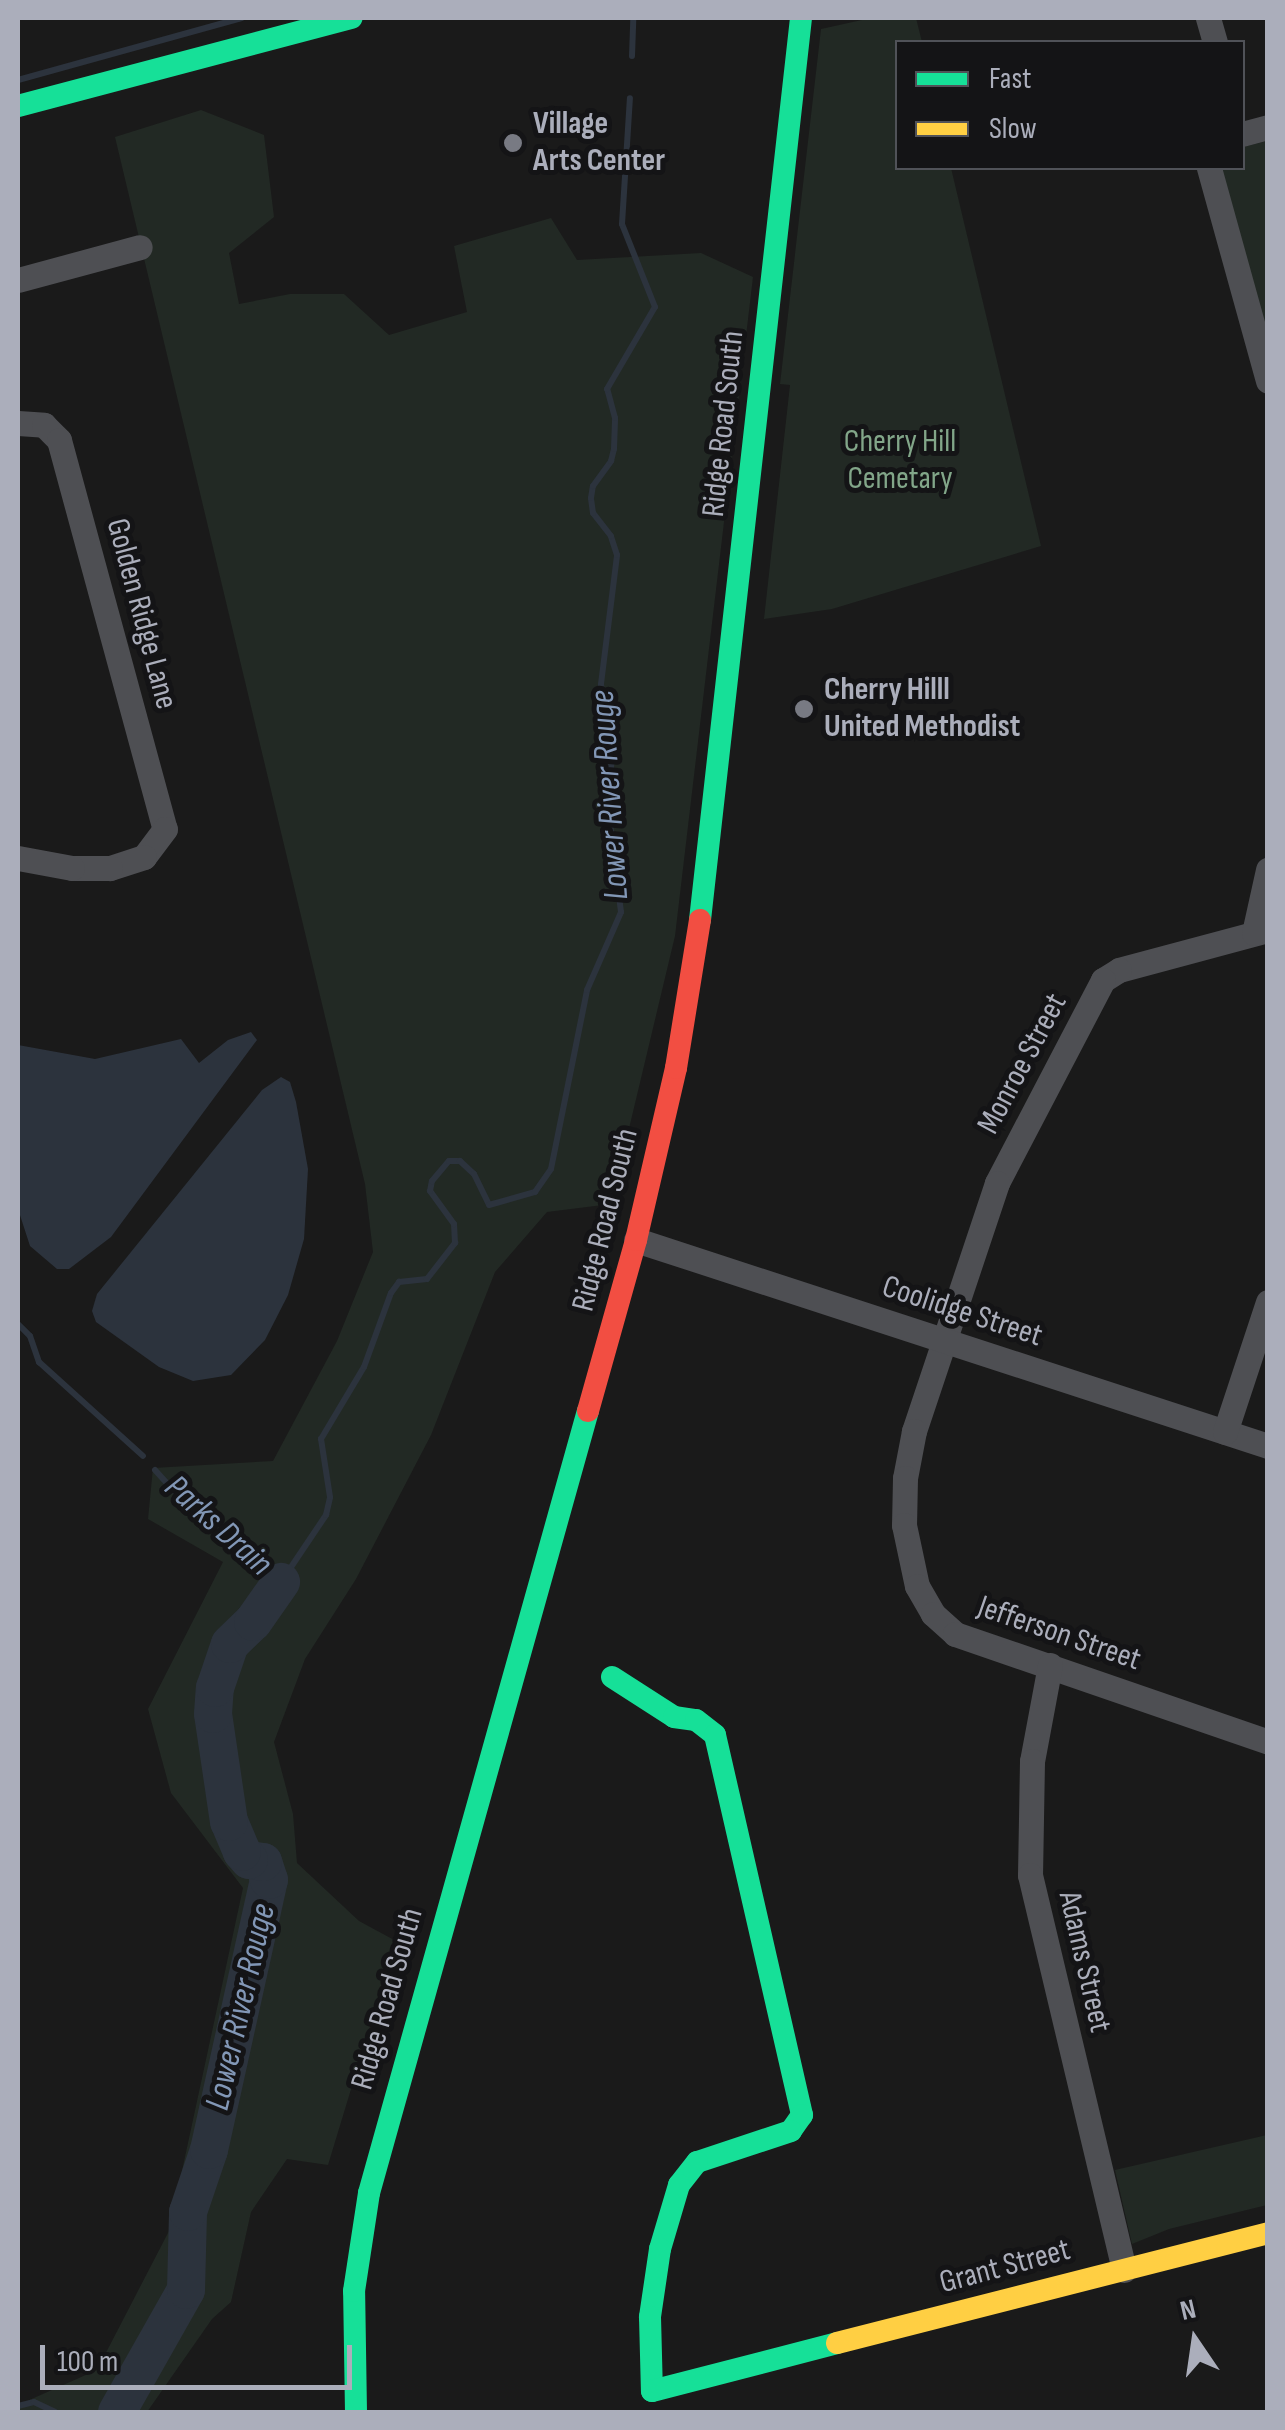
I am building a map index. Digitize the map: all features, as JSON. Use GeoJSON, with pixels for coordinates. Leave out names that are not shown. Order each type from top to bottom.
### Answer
{"type":"FeatureCollection","features":[{"type":"Feature","properties":{"kind":"main road"},"geometry":{"type":"LineString","coordinates":[[18,106],[352,18]]}},
{"type":"Feature","properties":{"kind":"main road","name":"Ridge Road South"},"geometry":{"type":"LineString","coordinates":[[356,2412],[354,2290],[369,2193],[636,1240],[676,1068],[708,870],[801,18]]}},
{"type":"Feature","properties":{"kind":"main road"},"geometry":{"type":"LineString","coordinates":[[612,1677],[674,1717],[696,1720],[715,1735],[802,2115],[791,2132],[697,2162],[679,2185],[660,2249],[650,2317],[654,2402]]}},
{"type":"Feature","properties":{"kind":"main road","name":"Grant Street"},"geometry":{"type":"LineString","coordinates":[[654,2402],[759,2366],[1268,2234]]}},
{"type":"Feature","properties":{"kind":"street"},"geometry":{"type":"LineString","coordinates":[[1210,170],[1268,381]]}},
{"type":"Feature","properties":{"kind":"street"},"geometry":{"type":"LineString","coordinates":[[18,280],[140,247]]}},
{"type":"Feature","properties":{"kind":"street","name":"Golden Ridge Lane"},"geometry":{"type":"LineString","coordinates":[[18,858],[90,870],[128,864],[153,850],[165,829],[61,446],[50,429],[20,414]]}},
{"type":"Feature","properties":{"kind":"street"},"geometry":{"type":"LineString","coordinates":[[1261,931],[1268,870]]}},
{"type":"Feature","properties":{"kind":"street","name":"Monroe Street"},"geometry":{"type":"LineString","coordinates":[[944,1340],[997,1183],[1103,980],[1120,970],[1261,931]]}},
{"type":"Feature","properties":{"kind":"street","name":"Coolidge Street"},"geometry":{"type":"LineString","coordinates":[[636,1240],[1268,1446]]}},
{"type":"Feature","properties":{"kind":"street"},"geometry":{"type":"LineString","coordinates":[[1225,1432],[1268,1302]]}},
{"type":"Feature","properties":{"kind":"street","name":"Jefferson Street"},"geometry":{"type":"LineString","coordinates":[[944,1340],[914,1431],[905,1478],[904,1525],[917,1586],[933,1614],[955,1634],[1268,1742]]}},
{"type":"Feature","properties":{"kind":"street","name":"Adams Street"},"geometry":{"type":"LineString","coordinates":[[1050,1666],[1032,1761],[1030,1876],[1124,2270]]}},
{"type":"Feature","properties":{"kind":"green space","name":"Cherry Hill Cemetary"},"geometry":{"type":"Polygon","coordinates":[[[871,18],[916,18],[922,40],[895,40],[895,170],[951,170],[1041,546],[832,609],[764,619],[790,385],[780,384],[821,29],[871,18]]]}},
{"type":"Feature","properties":{"kind":"green space"},"geometry":{"type":"Polygon","coordinates":[[[201,110],[264,135],[274,217],[229,253],[239,304],[290,294],[344,294],[389,335],[467,312],[454,246],[551,218],[577,260],[701,253],[753,277],[675,936],[611,1204],[547,1212],[495,1272],[431,1435],[356,1579],[305,1659],[274,1742],[293,1814],[297,1863],[359,1921],[396,1941],[328,2165],[287,2159],[251,2212],[231,2302],[212,2319],[147,2412],[18,2412],[18,2405],[97,2370],[169,2231],[243,1888],[171,1793],[148,1709],[223,1562],[148,1519],[153,1468],[273,1461],[337,1341],[373,1252],[365,1184],[115,137],[201,110]]]}},
{"type":"Feature","properties":{"kind":"green space"},"geometry":{"type":"Polygon","coordinates":[[[1267,141],[1267,344],[1221,170],[1245,170],[1245,146],[1267,141]]]}},
{"type":"Feature","properties":{"kind":"green space"},"geometry":{"type":"Polygon","coordinates":[[[1267,2135],[1267,2205],[1169,2229],[1132,2244],[1115,2170],[1267,2135]]]}},
{"type":"Feature","properties":{"kind":"shaded area"},"geometry":{"type":"Polygon","coordinates":[[[251,1032],[257,1040],[111,1237],[69,1269],[57,1269],[30,1246],[18,1209],[18,1045],[95,1059],[181,1039],[199,1063],[228,1040],[251,1032]]]}},
{"type":"Feature","properties":{"kind":"shaded area"},"geometry":{"type":"Polygon","coordinates":[[[281,1077],[290,1082],[296,1102],[308,1169],[304,1239],[288,1295],[265,1340],[231,1375],[193,1381],[159,1367],[96,1322],[92,1311],[97,1294],[262,1090],[281,1077]]]}},
{"type":"Feature","properties":{"kind":"waterway","name":"Lower River Rouge"},"geometry":{"type":"LineString","coordinates":[[18,80],[242,18]]}},
{"type":"Feature","properties":{"kind":"waterway","name":"Lower River Rouge"},"geometry":{"type":"LineString","coordinates":[[632,56],[633,18]]}},
{"type":"Feature","properties":{"kind":"waterway","name":"Lower River Rouge"},"geometry":{"type":"LineString","coordinates":[[155,1470],[172,1489],[245,1542],[281,1582],[326,1515],[330,1497],[321,1439],[364,1367],[391,1293],[399,1282],[427,1279],[455,1243],[454,1224],[430,1191],[432,1181],[449,1161],[460,1161],[474,1174],[489,1205],[535,1192],[551,1169],[587,990],[621,912],[608,808],[613,741],[607,728],[601,684],[617,555],[611,536],[593,513],[591,498],[593,486],[611,461],[614,449],[615,418],[607,389],[655,307],[622,224],[630,98]]}},
{"type":"Feature","properties":{"kind":"waterway","name":"Parks Drain"},"geometry":{"type":"LineString","coordinates":[[18,1324],[30,1336],[39,1362],[143,1456]]}},
{"type":"Feature","properties":{"kind":"waterway","name":"Lower River Rouge"},"geometry":{"type":"LineString","coordinates":[[117,2412],[186,2290],[188,2212],[209,2150],[269,1880],[263,1862],[249,1860],[242,1852],[229,1822],[213,1714],[215,1688],[230,1644],[253,1622],[281,1582]]}},
{"type":"Feature","properties":{"kind":"waterway"},"geometry":{"type":"LineString","coordinates":[[18,2406],[34,2402],[55,2412]]}},
{"type":"Feature","properties":{"kind":"traffic: fast"},"geometry":{"type":"LineString","coordinates":[[18,106],[352,18]]}},
{"type":"Feature","properties":{"kind":"traffic: fast"},"geometry":{"type":"LineString","coordinates":[[700,920],[801,18]]}},
{"type":"Feature","properties":{"kind":"traffic: fast"},"geometry":{"type":"LineString","coordinates":[[356,2412],[354,2291],[369,2193],[588,1411]]}},
{"type":"Feature","properties":{"kind":"traffic: fast"},"geometry":{"type":"LineString","coordinates":[[612,1677],[674,1717],[696,1720],[715,1735],[802,2115],[791,2131],[697,2162],[679,2185],[660,2249],[650,2317],[652,2391],[837,2343]]}},
{"type":"Feature","properties":{"kind":"traffic: slow"},"geometry":{"type":"LineString","coordinates":[[837,2343],[1268,2233]]}},
{"type":"Feature","properties":{"kind":"traffic: jam"},"geometry":{"type":"LineString","coordinates":[[588,1411],[636,1240],[676,1068],[700,920]]}},
{"type":"Feature","properties":{"kind":"place","name":"Village Arts Center"},"geometry":{"type":"Point","coordinates":[513,143]}},
{"type":"Feature","properties":{"kind":"place","name":"Cherry Hilll United Methodist"},"geometry":{"type":"Point","coordinates":[804,709]}}]}
